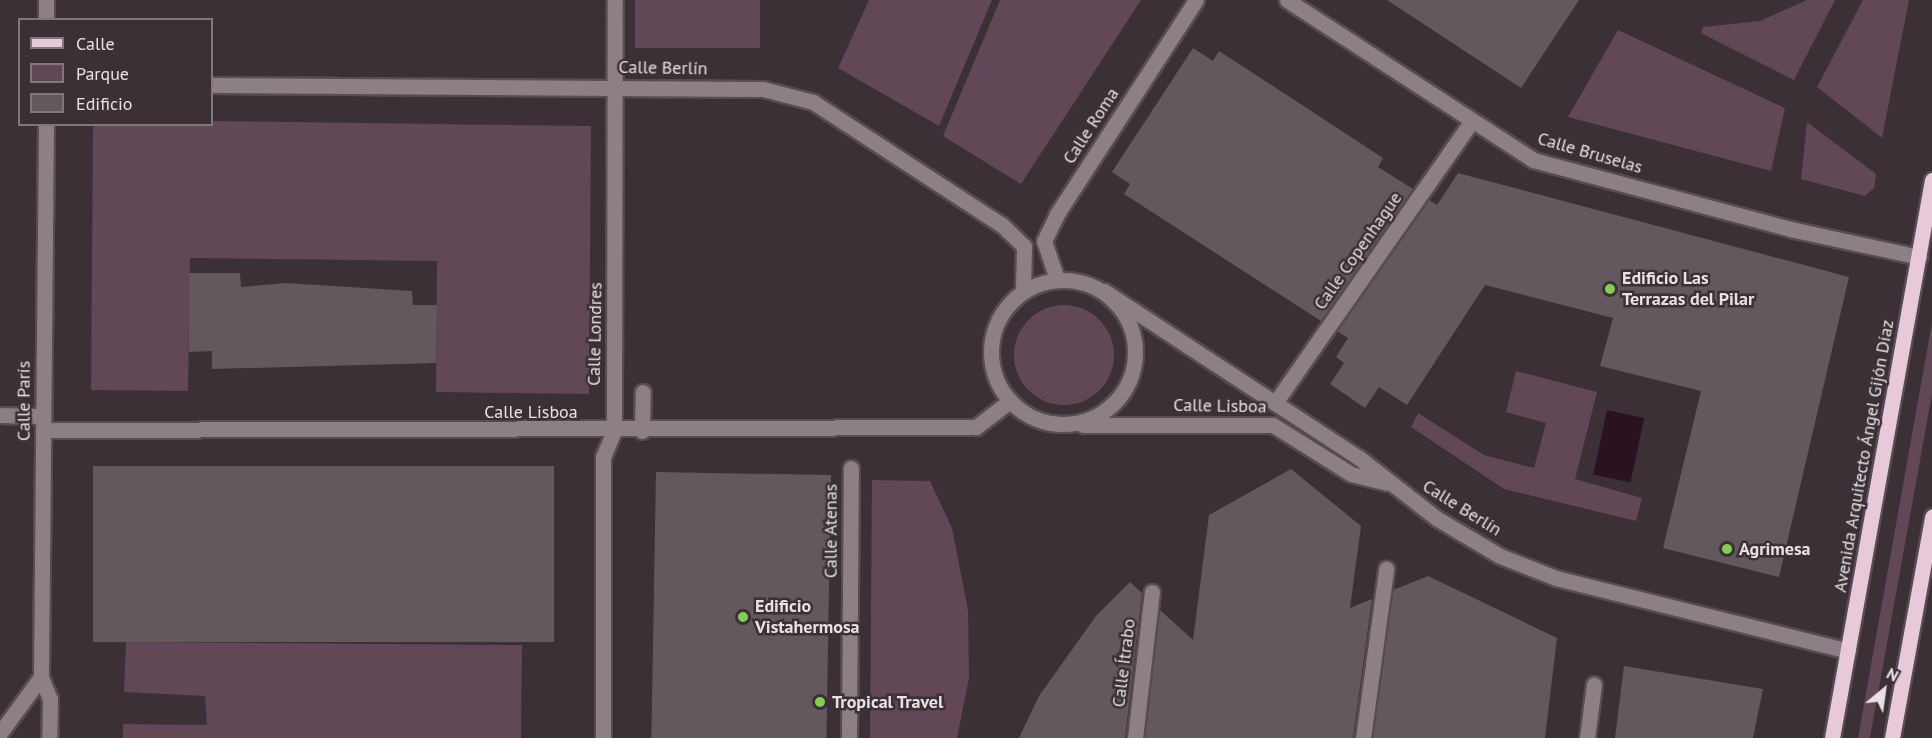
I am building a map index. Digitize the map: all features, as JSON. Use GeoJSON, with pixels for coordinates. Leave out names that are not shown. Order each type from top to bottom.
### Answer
{"type":"FeatureCollection","features":[{"type":"Feature","properties":{"kind":"main road","name":"Avenida Arquitecto Ángel Gijón Díaz"},"geometry":{"type":"LineString","coordinates":[[1832,738],[1932,180]]}},
{"type":"Feature","properties":{"kind":"main road"},"geometry":{"type":"LineString","coordinates":[[1892,738],[1932,517]]}},
{"type":"Feature","properties":{"kind":"street"},"geometry":{"type":"LineString","coordinates":[[46,0],[46,18]]}},
{"type":"Feature","properties":{"kind":"street","name":"Calle Londres"},"geometry":{"type":"LineString","coordinates":[[603,738],[603,457],[614,431],[617,87],[615,0]]}},
{"type":"Feature","properties":{"kind":"street","name":"Calle Roma"},"geometry":{"type":"LineString","coordinates":[[1057,279],[1044,241],[1057,214],[1196,0]]}},
{"type":"Feature","properties":{"kind":"street","name":"Calle Bruselas"},"geometry":{"type":"LineString","coordinates":[[1287,0],[1533,160],[1790,229],[1919,256]]}},
{"type":"Feature","properties":{"kind":"street","name":"Calle Berlín"},"geometry":{"type":"LineString","coordinates":[[213,85],[763,89],[813,102],[1002,225],[1024,246],[1023,290]]}},
{"type":"Feature","properties":{"kind":"street","name":"Calle Copenhague"},"geometry":{"type":"LineString","coordinates":[[1275,403],[1472,121]]}},
{"type":"Feature","properties":{"kind":"street","name":"Calle París"},"geometry":{"type":"LineString","coordinates":[[45,126],[41,677],[50,699],[49,738]]}},
{"type":"Feature","properties":{"kind":"street"},"geometry":{"type":"LineString","coordinates":[[1057,279],[1104,291],[1131,325],[1134,369],[1113,406],[1072,424],[1028,416],[1010,401],[991,364],[991,343],[996,322],[1023,290],[1057,279]]}},
{"type":"Feature","properties":{"kind":"street","name":"Calle Berlín"},"geometry":{"type":"LineString","coordinates":[[1104,291],[1275,403],[1389,484],[1500,555],[1556,578],[1848,651]]}},
{"type":"Feature","properties":{"kind":"street"},"geometry":{"type":"LineString","coordinates":[[642,431],[643,392]]}},
{"type":"Feature","properties":{"kind":"street","name":"Calle Lisboa"},"geometry":{"type":"LineString","coordinates":[[0,415],[43,423],[614,431],[976,428],[1010,401]]}},
{"type":"Feature","properties":{"kind":"street","name":"Calle Lisboa"},"geometry":{"type":"LineString","coordinates":[[1072,424],[1273,425],[1351,474],[1389,484]]}},
{"type":"Feature","properties":{"kind":"street","name":"Calle Atenas"},"geometry":{"type":"LineString","coordinates":[[849,738],[851,468]]}},
{"type":"Feature","properties":{"kind":"street"},"geometry":{"type":"LineString","coordinates":[[1363,738],[1386,569]]}},
{"type":"Feature","properties":{"kind":"street","name":"Calle Ítrabo"},"geometry":{"type":"LineString","coordinates":[[1135,738],[1152,592]]}},
{"type":"Feature","properties":{"kind":"street"},"geometry":{"type":"LineString","coordinates":[[0,734],[41,677]]}},
{"type":"Feature","properties":{"kind":"street"},"geometry":{"type":"LineString","coordinates":[[1587,738],[1594,684]]}},
{"type":"Feature","properties":{"kind":"green space"},"geometry":{"type":"Polygon","coordinates":[[[635,0],[760,0],[760,48],[635,48],[635,0]]]}},
{"type":"Feature","properties":{"kind":"green space"},"geometry":{"type":"Polygon","coordinates":[[[869,0],[992,0],[939,126],[838,68],[869,0]]]}},
{"type":"Feature","properties":{"kind":"green space"},"geometry":{"type":"Polygon","coordinates":[[[1000,0],[1141,0],[1021,184],[943,136],[1000,0]]]}},
{"type":"Feature","properties":{"kind":"green space"},"geometry":{"type":"Polygon","coordinates":[[[1807,0],[1835,0],[1794,80],[1701,33],[1703,27],[1760,21],[1807,0]]]}},
{"type":"Feature","properties":{"kind":"green space"},"geometry":{"type":"Polygon","coordinates":[[[1863,0],[1909,0],[1882,138],[1817,87],[1863,0]]]}},
{"type":"Feature","properties":{"kind":"green space"},"geometry":{"type":"Polygon","coordinates":[[[1618,30],[1785,108],[1771,171],[1568,117],[1618,30]]]}},
{"type":"Feature","properties":{"kind":"green space"},"geometry":{"type":"Polygon","coordinates":[[[213,121],[591,126],[589,394],[436,392],[437,261],[190,258],[188,391],[91,390],[93,126],[213,126],[213,121]]]}},
{"type":"Feature","properties":{"kind":"green space"},"geometry":{"type":"Polygon","coordinates":[[[1807,122],[1876,174],[1874,188],[1865,196],[1801,179],[1807,122]]]}},
{"type":"Feature","properties":{"kind":"green space"},"geometry":{"type":"Polygon","coordinates":[[[1064,305],[1083,309],[1099,320],[1110,336],[1114,355],[1110,374],[1099,390],[1083,401],[1064,405],[1045,401],[1029,390],[1018,374],[1014,355],[1018,336],[1029,320],[1045,309],[1064,305]]]}},
{"type":"Feature","properties":{"kind":"green space"},"geometry":{"type":"Polygon","coordinates":[[[1932,322],[1932,394],[1870,738],[1858,738],[1932,322]]]}},
{"type":"Feature","properties":{"kind":"green space"},"geometry":{"type":"Polygon","coordinates":[[[1516,371],[1597,392],[1575,479],[1642,498],[1636,521],[1504,489],[1411,427],[1418,413],[1484,455],[1534,468],[1546,423],[1506,412],[1516,371]]]}},
{"type":"Feature","properties":{"kind":"green space"},"geometry":{"type":"Polygon","coordinates":[[[872,480],[930,481],[952,528],[968,610],[969,678],[957,738],[870,738],[872,480]]]}},
{"type":"Feature","properties":{"kind":"green space"},"geometry":{"type":"Polygon","coordinates":[[[126,642],[522,645],[521,738],[123,738],[123,724],[207,725],[205,696],[124,692],[126,642]]]}},
{"type":"Feature","properties":{"kind":"shaded area"},"geometry":{"type":"Polygon","coordinates":[[[1607,410],[1644,418],[1630,482],[1593,475],[1607,410]]]}},
{"type":"Feature","properties":{"kind":"building"},"geometry":{"type":"Polygon","coordinates":[[[1387,0],[1579,0],[1521,88],[1387,0]]]}},
{"type":"Feature","properties":{"kind":"building"},"geometry":{"type":"Polygon","coordinates":[[[1193,48],[1213,61],[1219,51],[1383,158],[1378,167],[1413,189],[1321,321],[1124,194],[1130,184],[1112,172],[1193,48]]]}},
{"type":"Feature","properties":{"kind":"building"},"geometry":{"type":"Polygon","coordinates":[[[1458,173],[1849,277],[1779,577],[1663,548],[1701,391],[1600,366],[1613,318],[1485,285],[1407,405],[1379,387],[1365,408],[1330,384],[1344,363],[1336,357],[1348,338],[1337,331],[1429,200],[1437,205],[1458,173]]]}},
{"type":"Feature","properties":{"kind":"building"},"geometry":{"type":"Polygon","coordinates":[[[189,273],[240,273],[241,287],[286,283],[412,291],[413,305],[437,305],[436,363],[212,369],[212,351],[189,352],[189,273]]]}},
{"type":"Feature","properties":{"kind":"building"},"geometry":{"type":"Polygon","coordinates":[[[93,466],[554,466],[554,642],[93,642],[93,466]]]}},
{"type":"Feature","properties":{"kind":"building"},"geometry":{"type":"Polygon","coordinates":[[[1291,469],[1361,526],[1350,608],[1372,599],[1353,738],[1145,738],[1160,610],[1193,640],[1209,515],[1291,469]]]}},
{"type":"Feature","properties":{"kind":"building","name":"Edificio Vistahermosa"},"geometry":{"type":"Polygon","coordinates":[[[656,472],[831,475],[826,738],[651,738],[656,472]]]}},
{"type":"Feature","properties":{"kind":"building"},"geometry":{"type":"Polygon","coordinates":[[[1428,576],[1557,638],[1545,738],[1373,738],[1393,590],[1428,576]]]}},
{"type":"Feature","properties":{"kind":"building"},"geometry":{"type":"Polygon","coordinates":[[[1130,582],[1142,593],[1125,738],[1019,738],[1039,696],[1096,616],[1130,582]]]}},
{"type":"Feature","properties":{"kind":"building"},"geometry":{"type":"Polygon","coordinates":[[[1624,666],[1763,689],[1753,738],[1615,738],[1624,666]]]}},
{"type":"Feature","properties":{"kind":"place","name":"Edificio Las Terrazas del Pilar"},"geometry":{"type":"Point","coordinates":[1610,289]}},
{"type":"Feature","properties":{"kind":"place","name":"Agrimesa"},"geometry":{"type":"Point","coordinates":[1727,549]}},
{"type":"Feature","properties":{"kind":"place","name":"Edificio Vistahermosa"},"geometry":{"type":"Point","coordinates":[743,617]}},
{"type":"Feature","properties":{"kind":"place","name":"Tropical Travel"},"geometry":{"type":"Point","coordinates":[820,702]}}]}
